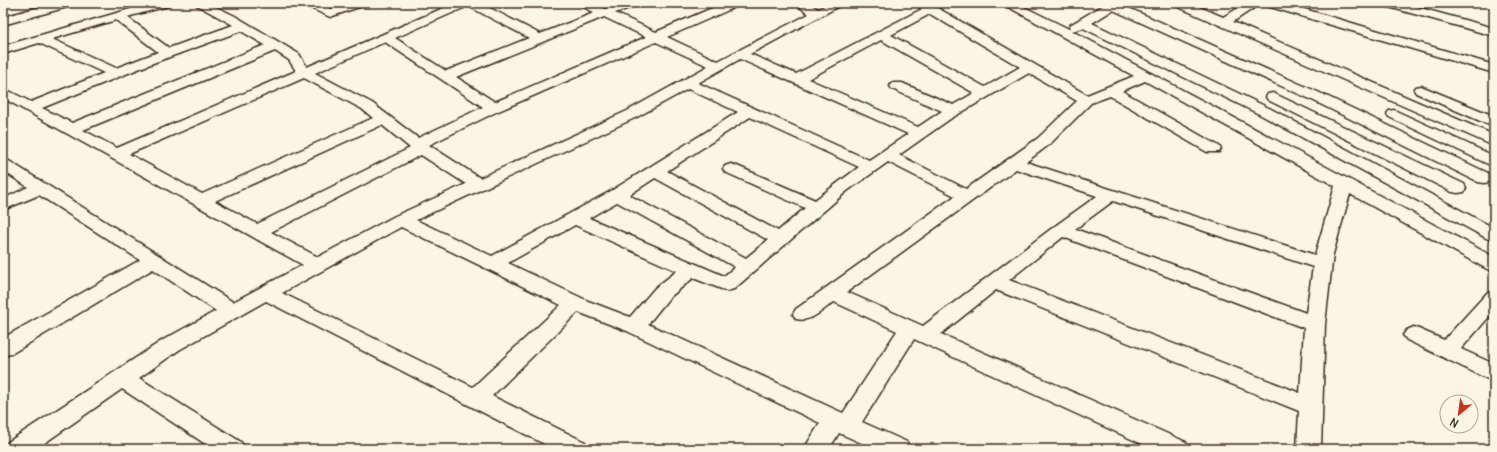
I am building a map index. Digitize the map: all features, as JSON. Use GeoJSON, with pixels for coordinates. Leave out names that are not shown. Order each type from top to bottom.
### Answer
{"type":"FeatureCollection","features":[{"type":"Feature","properties":{"kind":"street"},"geometry":{"type":"LineString","coordinates":[[3,21],[67,3]]}},
{"type":"Feature","properties":{"kind":"street"},"geometry":{"type":"LineString","coordinates":[[3,50],[164,3]]}},
{"type":"Feature","properties":{"kind":"street"},"geometry":{"type":"LineString","coordinates":[[199,3],[242,26],[294,57],[303,72],[367,106],[420,146],[478,184]]}},
{"type":"Feature","properties":{"kind":"street"},"geometry":{"type":"LineString","coordinates":[[310,3],[330,13],[358,3]]}},
{"type":"Feature","properties":{"kind":"street"},"geometry":{"type":"LineString","coordinates":[[116,154],[465,3]]}},
{"type":"Feature","properties":{"kind":"street"},"geometry":{"type":"LineString","coordinates":[[471,3],[539,38]]}},
{"type":"Feature","properties":{"kind":"street"},"geometry":{"type":"LineString","coordinates":[[583,3],[719,66]]}},
{"type":"Feature","properties":{"kind":"street"},"geometry":{"type":"LineString","coordinates":[[444,77],[539,38],[631,3]]}},
{"type":"Feature","properties":{"kind":"street"},"geometry":{"type":"LineString","coordinates":[[256,232],[494,108],[734,3]]}},
{"type":"Feature","properties":{"kind":"street"},"geometry":{"type":"LineString","coordinates":[[801,3],[817,14]]}},
{"type":"Feature","properties":{"kind":"street"},"geometry":{"type":"LineString","coordinates":[[16,449],[171,345],[232,311],[401,220],[632,114],[740,54],[839,3]]}},
{"type":"Feature","properties":{"kind":"street"},"geometry":{"type":"LineString","coordinates":[[1007,3],[1146,76],[1494,265]]}},
{"type":"Feature","properties":{"kind":"street"},"geometry":{"type":"LineString","coordinates":[[1180,3],[1494,141]]}},
{"type":"Feature","properties":{"kind":"street"},"geometry":{"type":"LineString","coordinates":[[1224,22],[1254,3]]}},
{"type":"Feature","properties":{"kind":"street"},"geometry":{"type":"LineString","coordinates":[[1271,3],[1494,69]]}},
{"type":"Feature","properties":{"kind":"street"},"geometry":{"type":"LineString","coordinates":[[1389,3],[1494,32]]}},
{"type":"Feature","properties":{"kind":"street"},"geometry":{"type":"LineString","coordinates":[[1066,33],[1115,4],[1489,176]]}},
{"type":"Feature","properties":{"kind":"street"},"geometry":{"type":"LineString","coordinates":[[797,79],[882,35],[925,6],[1086,100]]}},
{"type":"Feature","properties":{"kind":"street"},"geometry":{"type":"LineString","coordinates":[[118,16],[168,53]]}},
{"type":"Feature","properties":{"kind":"street"},"geometry":{"type":"LineString","coordinates":[[1083,23],[1266,112],[1494,235]]}},
{"type":"Feature","properties":{"kind":"street"},"geometry":{"type":"LineString","coordinates":[[31,107],[115,73],[242,26]]}},
{"type":"Feature","properties":{"kind":"street"},"geometry":{"type":"LineString","coordinates":[[882,35],[985,93]]}},
{"type":"Feature","properties":{"kind":"street"},"geometry":{"type":"LineString","coordinates":[[40,38],[115,73]]}},
{"type":"Feature","properties":{"kind":"street"},"geometry":{"type":"LineString","coordinates":[[385,38],[494,108]]}},
{"type":"Feature","properties":{"kind":"street"},"geometry":{"type":"LineString","coordinates":[[70,129],[275,46]]}},
{"type":"Feature","properties":{"kind":"street"},"geometry":{"type":"LineString","coordinates":[[740,54],[920,134]]}},
{"type":"Feature","properties":{"kind":"street"},"geometry":{"type":"LineString","coordinates":[[574,218],[691,270],[727,284],[841,187],[954,111],[1029,67]]}},
{"type":"Feature","properties":{"kind":"street"},"geometry":{"type":"LineString","coordinates":[[803,314],[1044,141],[1086,100],[1146,76]]}},
{"type":"Feature","properties":{"kind":"street"},"geometry":{"type":"LineString","coordinates":[[687,83],[871,167]]}},
{"type":"Feature","properties":{"kind":"street"},"geometry":{"type":"LineString","coordinates":[[897,86],[954,111]]}},
{"type":"Feature","properties":{"kind":"street"},"geometry":{"type":"LineString","coordinates":[[1110,90],[1213,148]]}},
{"type":"Feature","properties":{"kind":"street"},"geometry":{"type":"LineString","coordinates":[[1421,90],[1494,122]]}},
{"type":"Feature","properties":{"kind":"street"},"geometry":{"type":"LineString","coordinates":[[3,92],[318,265]]}},
{"type":"Feature","properties":{"kind":"street"},"geometry":{"type":"LineString","coordinates":[[1273,97],[1458,188]]}},
{"type":"Feature","properties":{"kind":"street"},"geometry":{"type":"LineString","coordinates":[[492,264],[617,195],[749,111]]}},
{"type":"Feature","properties":{"kind":"street"},"geometry":{"type":"LineString","coordinates":[[1394,114],[1494,162]]}},
{"type":"Feature","properties":{"kind":"street"},"geometry":{"type":"LineString","coordinates":[[194,198],[384,119]]}},
{"type":"Feature","properties":{"kind":"street"},"geometry":{"type":"LineString","coordinates":[[194,198],[290,148]]}},
{"type":"Feature","properties":{"kind":"street"},"geometry":{"type":"LineString","coordinates":[[887,155],[968,196]]}},
{"type":"Feature","properties":{"kind":"street"},"geometry":{"type":"LineString","coordinates":[[1014,163],[1323,264]]}},
{"type":"Feature","properties":{"kind":"street"},"geometry":{"type":"LineString","coordinates":[[3,164],[232,311]]}},
{"type":"Feature","properties":{"kind":"street"},"geometry":{"type":"LineString","coordinates":[[732,168],[817,207]]}},
{"type":"Feature","properties":{"kind":"street"},"geometry":{"type":"LineString","coordinates":[[655,171],[780,239]]}},
{"type":"Feature","properties":{"kind":"street"},"geometry":{"type":"LineString","coordinates":[[1429,200],[1489,176]]}},
{"type":"Feature","properties":{"kind":"street"},"geometry":{"type":"LineString","coordinates":[[1308,449],[1315,324],[1323,264],[1344,183]]}},
{"type":"Feature","properties":{"kind":"street"},"geometry":{"type":"LineString","coordinates":[[3,205],[40,188]]}},
{"type":"Feature","properties":{"kind":"street"},"geometry":{"type":"LineString","coordinates":[[617,195],[747,266]]}},
{"type":"Feature","properties":{"kind":"street"},"geometry":{"type":"LineString","coordinates":[[816,449],[841,423],[917,332],[994,282],[1061,230],[1110,195]]}},
{"type":"Feature","properties":{"kind":"street"},"geometry":{"type":"LineString","coordinates":[[401,220],[575,304],[634,326],[898,449]]}},
{"type":"Feature","properties":{"kind":"street"},"geometry":{"type":"LineString","coordinates":[[1061,230],[1315,324]]}},
{"type":"Feature","properties":{"kind":"street"},"geometry":{"type":"LineString","coordinates":[[7,341],[153,261]]}},
{"type":"Feature","properties":{"kind":"street"},"geometry":{"type":"LineString","coordinates":[[634,326],[662,293],[691,270]]}},
{"type":"Feature","properties":{"kind":"street"},"geometry":{"type":"LineString","coordinates":[[994,282],[1310,406]]}},
{"type":"Feature","properties":{"kind":"street"},"geometry":{"type":"LineString","coordinates":[[266,293],[576,449]]}},
{"type":"Feature","properties":{"kind":"street"},"geometry":{"type":"LineString","coordinates":[[832,293],[1177,449]]}},
{"type":"Feature","properties":{"kind":"street"},"geometry":{"type":"LineString","coordinates":[[1447,351],[1494,298]]}},
{"type":"Feature","properties":{"kind":"street"},"geometry":{"type":"LineString","coordinates":[[475,399],[575,304]]}},
{"type":"Feature","properties":{"kind":"street"},"geometry":{"type":"LineString","coordinates":[[1414,335],[1494,374]]}},
{"type":"Feature","properties":{"kind":"street"},"geometry":{"type":"LineString","coordinates":[[122,378],[219,446]]}}]}
